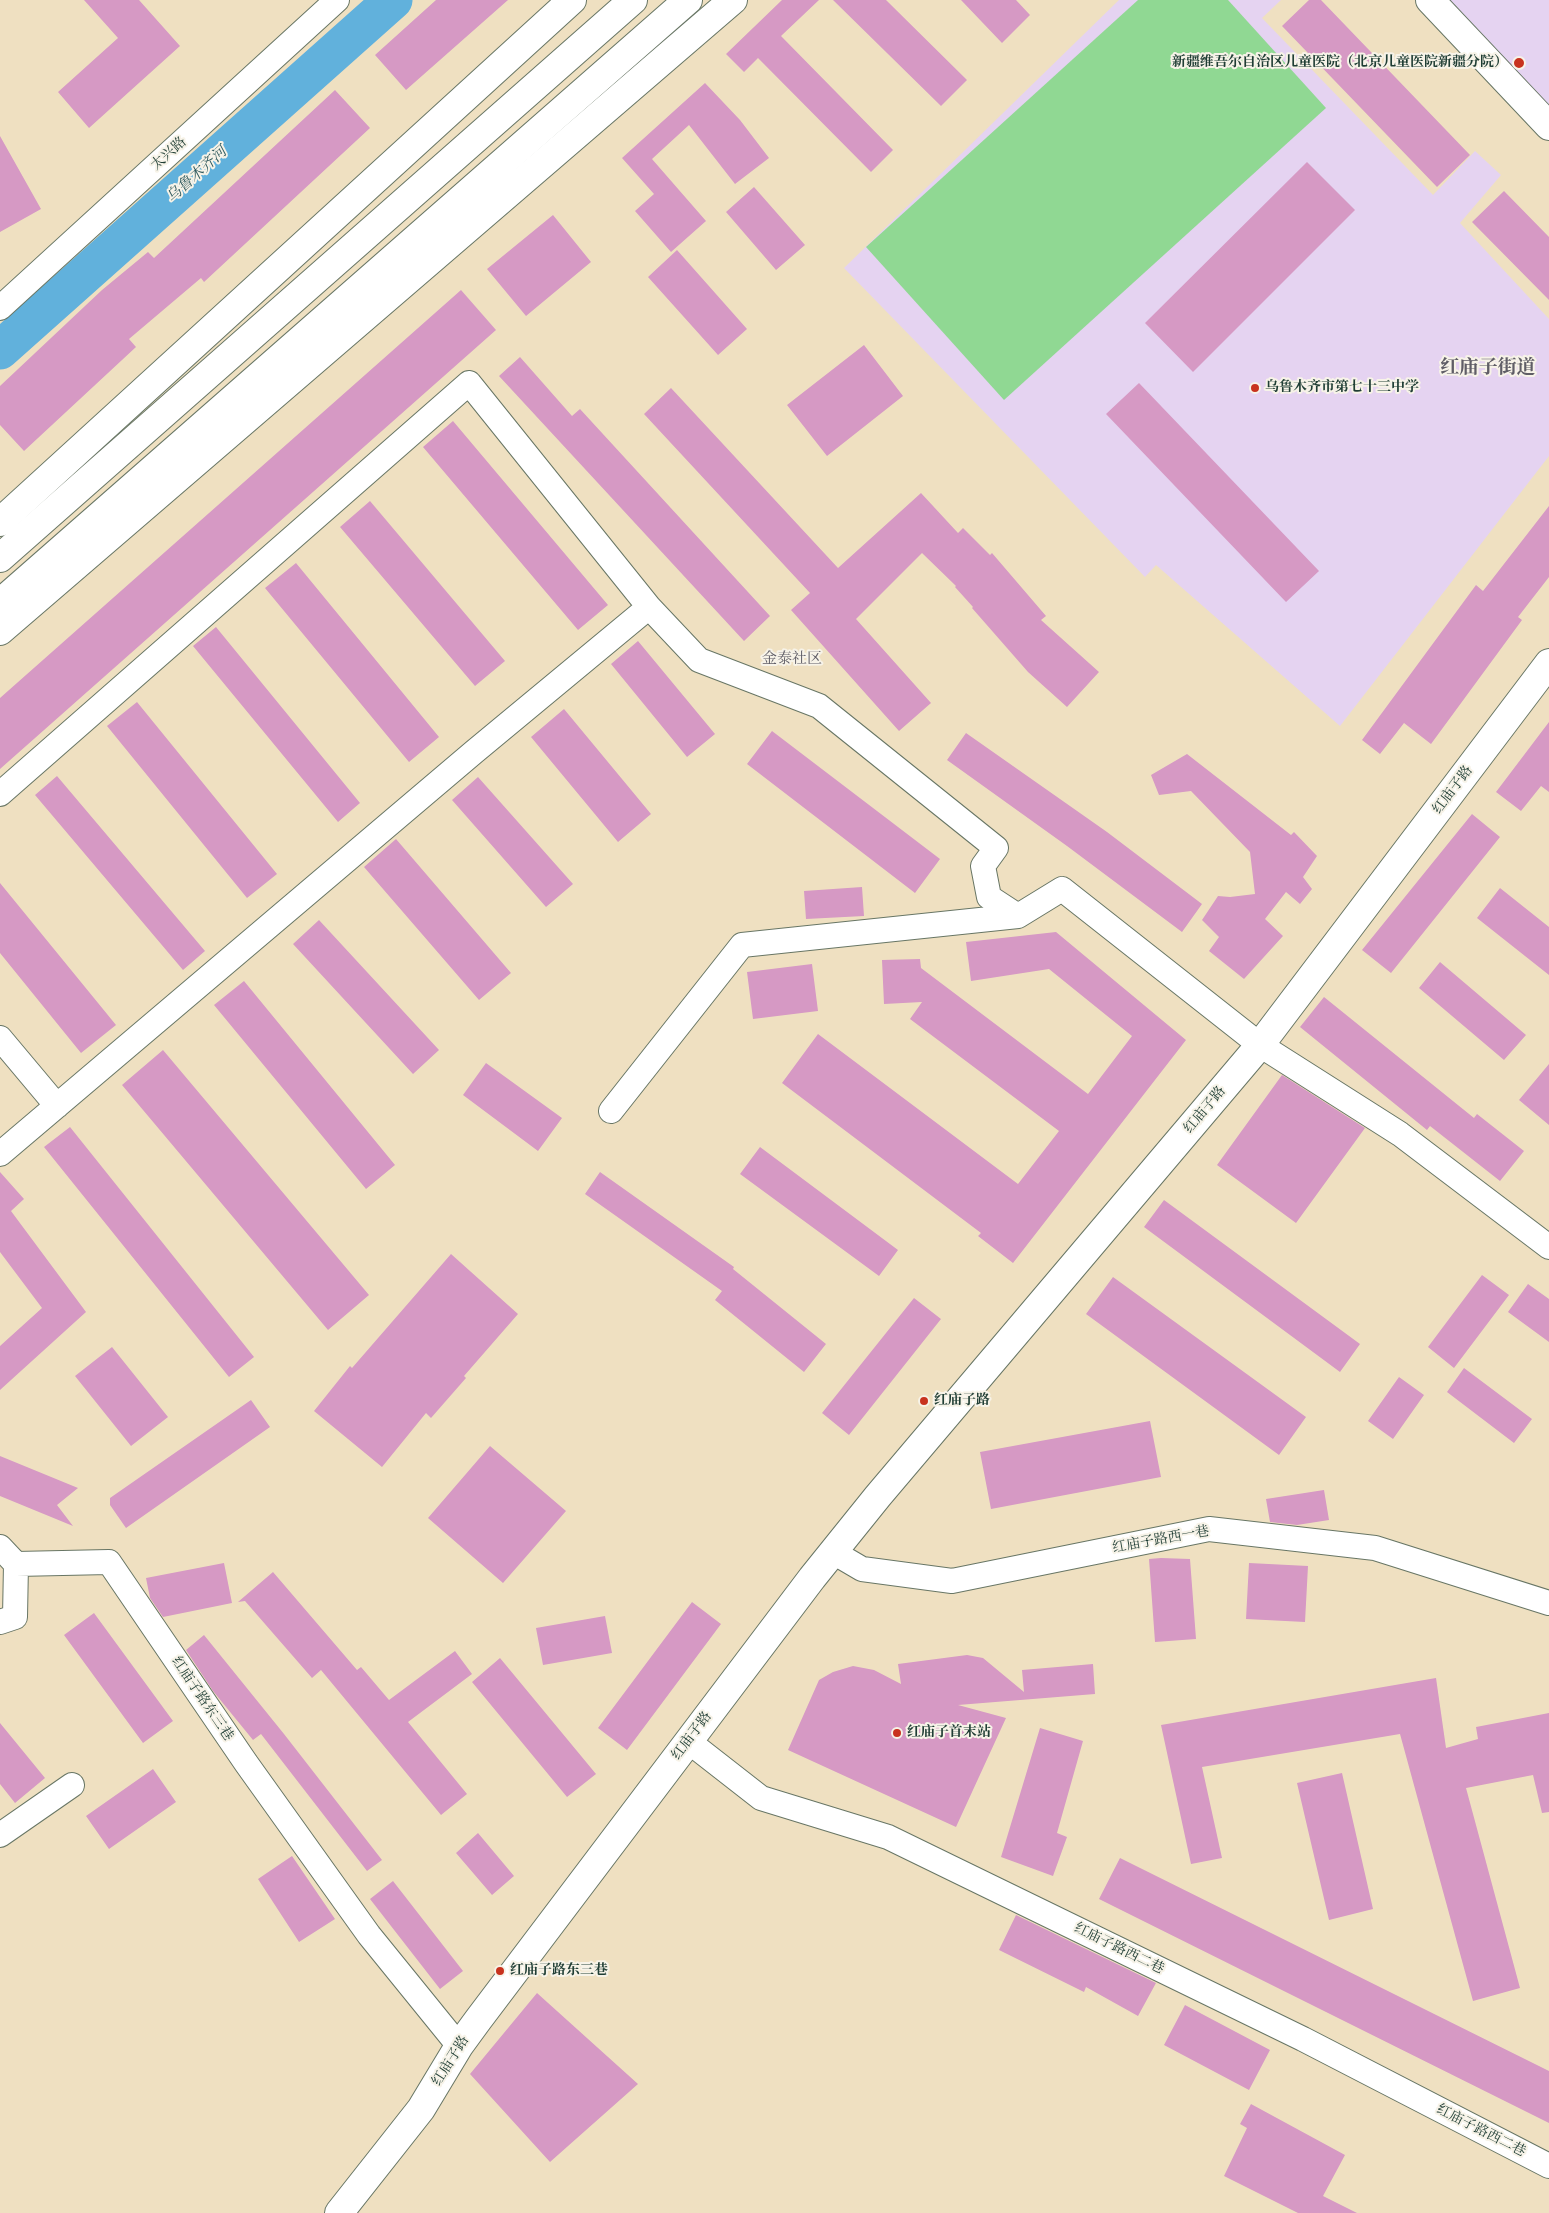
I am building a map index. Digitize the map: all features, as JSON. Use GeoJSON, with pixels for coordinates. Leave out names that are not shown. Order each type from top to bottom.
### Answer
{"type":"FeatureCollection","features":[{"type":"Feature","properties":{"kind":"main road"},"geometry":{"type":"LineString","coordinates":[[0,522],[572,0]]}},
{"type":"Feature","properties":{"kind":"main road"},"geometry":{"type":"LineString","coordinates":[[0,558],[633,0]]}},
{"type":"Feature","properties":{"kind":"main road"},"geometry":{"type":"LineString","coordinates":[[0,602],[688,0]]}},
{"type":"Feature","properties":{"kind":"main road"},"geometry":{"type":"LineString","coordinates":[[0,631],[733,0]]}},
{"type":"Feature","properties":{"kind":"main road"},"geometry":{"type":"LineString","coordinates":[[1430,0],[1549,126]]}},
{"type":"Feature","properties":{"kind":"main road","name":"红庙子路"},"geometry":{"type":"LineString","coordinates":[[339,2213],[421,2109],[459,2046],[833,1552],[1260,1044],[1549,663]]}},
{"type":"Feature","properties":{"kind":"street","name":"太兴路"},"geometry":{"type":"LineString","coordinates":[[0,308],[337,0]]}},
{"type":"Feature","properties":{"kind":"street"},"geometry":{"type":"LineString","coordinates":[[0,794],[469,383],[649,607],[699,660],[819,706],[996,848],[983,866],[989,897],[1018,916]]}},
{"type":"Feature","properties":{"kind":"street"},"geometry":{"type":"LineString","coordinates":[[0,1154],[474,752],[649,607]]}},
{"type":"Feature","properties":{"kind":"street"},"geometry":{"type":"LineString","coordinates":[[611,1111],[742,945],[1018,916],[1062,889],[1260,1044],[1400,1134],[1549,1247]]}},
{"type":"Feature","properties":{"kind":"street"},"geometry":{"type":"LineString","coordinates":[[0,1038],[57,1106]]}},
{"type":"Feature","properties":{"kind":"street","name":"红庙子路西一巷"},"geometry":{"type":"LineString","coordinates":[[833,1552],[862,1569],[952,1581],[1209,1529],[1375,1548],[1549,1603]]}},
{"type":"Feature","properties":{"kind":"street"},"geometry":{"type":"LineString","coordinates":[[0,1622],[16,1617],[8,1556]]}},
{"type":"Feature","properties":{"kind":"street","name":"红庙子路东三巷"},"geometry":{"type":"LineString","coordinates":[[8,1556],[109,1562],[246,1763],[369,1935],[459,2046]]}},
{"type":"Feature","properties":{"kind":"street","name":"红庙子路西二巷"},"geometry":{"type":"LineString","coordinates":[[688,1742],[761,1798],[888,1837],[1303,2040],[1549,2166]]}},
{"type":"Feature","properties":{"kind":"street"},"geometry":{"type":"LineString","coordinates":[[0,1835],[72,1785]]}},
{"type":"Feature","properties":{"kind":"shaded area","name":"乌鲁木齐市第七十三中学"},"geometry":{"type":"Polygon","coordinates":[[[1119,0],[1281,0],[1262,18],[1433,195],[1475,151],[1501,175],[1460,223],[1549,319],[1549,456],[1340,726],[1156,565],[1145,577],[844,268],[1119,0]]]}},
{"type":"Feature","properties":{"kind":"shaded area","name":"新疆维吾尔自治区儿童医院（北京儿童医院新疆分院）"},"geometry":{"type":"Polygon","coordinates":[[[1430,0],[1549,0],[1549,126],[1430,0]]]}},
{"type":"Feature","properties":{"kind":"green space"},"geometry":{"type":"Polygon","coordinates":[[[1138,0],[1228,0],[1326,108],[1004,400],[866,247],[1138,0]]]}},
{"type":"Feature","properties":{"kind":"building"},"geometry":{"type":"Polygon","coordinates":[[[84,0],[139,0],[180,46],[89,128],[58,92],[118,38],[84,0]]]}},
{"type":"Feature","properties":{"kind":"building"},"geometry":{"type":"Polygon","coordinates":[[[436,0],[508,0],[406,90],[375,55],[436,0]]]}},
{"type":"Feature","properties":{"kind":"building"},"geometry":{"type":"Polygon","coordinates":[[[782,0],[819,0],[781,36],[893,150],[871,172],[758,58],[744,72],[726,54],[782,0]]]}},
{"type":"Feature","properties":{"kind":"building"},"geometry":{"type":"Polygon","coordinates":[[[833,0],[886,0],[967,80],[941,106],[833,0]]]}},
{"type":"Feature","properties":{"kind":"building"},"geometry":{"type":"Polygon","coordinates":[[[961,0],[1016,0],[1030,15],[1002,43],[961,0]]]}},
{"type":"Feature","properties":{"kind":"building"},"geometry":{"type":"Polygon","coordinates":[[[1309,0],[1321,0],[1470,155],[1437,187],[1282,26],[1309,0]]]}},
{"type":"Feature","properties":{"kind":"building"},"geometry":{"type":"Polygon","coordinates":[[[705,83],[740,120],[769,158],[735,184],[689,125],[652,159],[706,221],[671,252],[635,211],[654,194],[622,158],[705,83]]]}},
{"type":"Feature","properties":{"kind":"building"},"geometry":{"type":"Polygon","coordinates":[[[335,90],[370,128],[204,282],[201,278],[129,339],[136,347],[24,451],[0,425],[0,386],[102,290],[148,252],[154,258],[335,90]]]}},
{"type":"Feature","properties":{"kind":"building"},"geometry":{"type":"Polygon","coordinates":[[[0,136],[41,209],[0,232],[0,136]]]}},
{"type":"Feature","properties":{"kind":"building"},"geometry":{"type":"Polygon","coordinates":[[[1307,162],[1355,210],[1193,372],[1145,323],[1307,162]]]}},
{"type":"Feature","properties":{"kind":"building"},"geometry":{"type":"Polygon","coordinates":[[[754,187],[805,245],[776,270],[726,212],[754,187]]]}},
{"type":"Feature","properties":{"kind":"building"},"geometry":{"type":"Polygon","coordinates":[[[1504,191],[1549,237],[1549,300],[1472,222],[1504,191]]]}},
{"type":"Feature","properties":{"kind":"building"},"geometry":{"type":"Polygon","coordinates":[[[553,215],[591,262],[526,316],[487,269],[553,215]]]}},
{"type":"Feature","properties":{"kind":"building"},"geometry":{"type":"Polygon","coordinates":[[[677,250],[747,329],[718,355],[648,277],[677,250]]]}},
{"type":"Feature","properties":{"kind":"building"},"geometry":{"type":"Polygon","coordinates":[[[461,290],[496,330],[0,769],[0,698],[461,290]]]}},
{"type":"Feature","properties":{"kind":"building"},"geometry":{"type":"Polygon","coordinates":[[[864,345],[903,396],[827,456],[787,405],[864,345]]]}},
{"type":"Feature","properties":{"kind":"building"},"geometry":{"type":"Polygon","coordinates":[[[520,357],[572,416],[580,409],[770,616],[744,641],[499,376],[520,357]]]}},
{"type":"Feature","properties":{"kind":"building"},"geometry":{"type":"Polygon","coordinates":[[[1139,383],[1319,571],[1286,602],[1106,414],[1139,383]]]}},
{"type":"Feature","properties":{"kind":"building"},"geometry":{"type":"Polygon","coordinates":[[[671,388],[838,568],[921,493],[958,533],[963,528],[990,555],[992,553],[1046,616],[1041,620],[1099,672],[1067,707],[1028,672],[972,608],[956,586],[922,553],[856,619],[931,703],[899,731],[791,610],[810,593],[644,414],[671,388]]]}},
{"type":"Feature","properties":{"kind":"building"},"geometry":{"type":"Polygon","coordinates":[[[453,421],[608,605],[578,630],[423,447],[453,421]]]}},
{"type":"Feature","properties":{"kind":"building"},"geometry":{"type":"Polygon","coordinates":[[[370,501],[505,661],[475,686],[340,527],[370,501]]]}},
{"type":"Feature","properties":{"kind":"building"},"geometry":{"type":"Polygon","coordinates":[[[1549,506],[1549,577],[1518,617],[1522,620],[1431,744],[1404,723],[1380,754],[1362,740],[1476,585],[1483,591],[1549,506]]]}},
{"type":"Feature","properties":{"kind":"building"},"geometry":{"type":"Polygon","coordinates":[[[296,563],[439,737],[409,762],[265,588],[296,563]]]}},
{"type":"Feature","properties":{"kind":"building"},"geometry":{"type":"Polygon","coordinates":[[[216,627],[360,803],[338,822],[193,646],[216,627]]]}},
{"type":"Feature","properties":{"kind":"building"},"geometry":{"type":"Polygon","coordinates":[[[638,641],[715,734],[687,757],[611,664],[638,641]]]}},
{"type":"Feature","properties":{"kind":"building"},"geometry":{"type":"Polygon","coordinates":[[[137,702],[277,874],[247,898],[107,726],[137,702]]]}},
{"type":"Feature","properties":{"kind":"building"},"geometry":{"type":"Polygon","coordinates":[[[564,709],[651,814],[618,842],[531,737],[564,709]]]}},
{"type":"Feature","properties":{"kind":"building"},"geometry":{"type":"Polygon","coordinates":[[[1549,722],[1549,792],[1541,786],[1521,811],[1496,792],[1549,722]]]}},
{"type":"Feature","properties":{"kind":"building"},"geometry":{"type":"Polygon","coordinates":[[[772,731],[940,859],[915,893],[747,764],[772,731]]]}},
{"type":"Feature","properties":{"kind":"building"},"geometry":{"type":"Polygon","coordinates":[[[966,733],[1107,832],[1202,904],[1182,932],[947,760],[966,733]]]}},
{"type":"Feature","properties":{"kind":"building"},"geometry":{"type":"Polygon","coordinates":[[[1187,754],[1291,835],[1294,832],[1317,856],[1303,877],[1312,889],[1300,904],[1286,892],[1265,919],[1283,936],[1244,979],[1209,951],[1219,937],[1202,920],[1218,896],[1230,897],[1255,894],[1250,852],[1191,791],[1159,795],[1151,775],[1187,754]]]}},
{"type":"Feature","properties":{"kind":"building"},"geometry":{"type":"Polygon","coordinates":[[[57,776],[205,951],[183,970],[35,795],[57,776]]]}},
{"type":"Feature","properties":{"kind":"building"},"geometry":{"type":"Polygon","coordinates":[[[478,777],[573,884],[546,907],[452,800],[478,777]]]}},
{"type":"Feature","properties":{"kind":"building"},"geometry":{"type":"Polygon","coordinates":[[[1472,814],[1500,837],[1391,973],[1362,950],[1472,814]]]}},
{"type":"Feature","properties":{"kind":"building"},"geometry":{"type":"Polygon","coordinates":[[[396,839],[511,973],[479,1000],[364,867],[396,839]]]}},
{"type":"Feature","properties":{"kind":"building"},"geometry":{"type":"Polygon","coordinates":[[[0,883],[116,1025],[81,1053],[0,953],[0,883]]]}},
{"type":"Feature","properties":{"kind":"building"},"geometry":{"type":"Polygon","coordinates":[[[862,887],[864,916],[806,919],[804,891],[862,887]]]}},
{"type":"Feature","properties":{"kind":"building"},"geometry":{"type":"Polygon","coordinates":[[[1500,888],[1549,927],[1549,975],[1477,918],[1500,888]]]}},
{"type":"Feature","properties":{"kind":"building"},"geometry":{"type":"Polygon","coordinates":[[[319,920],[439,1050],[413,1074],[293,944],[319,920]]]}},
{"type":"Feature","properties":{"kind":"building"},"geometry":{"type":"Polygon","coordinates":[[[1056,932],[1186,1040],[1013,1263],[978,1236],[981,1233],[782,1083],[818,1034],[1018,1184],[1059,1131],[910,1019],[922,1002],[884,1004],[882,960],[920,959],[921,968],[1088,1094],[1132,1036],[1049,969],[971,981],[966,942],[1056,932]]]}},
{"type":"Feature","properties":{"kind":"building"},"geometry":{"type":"Polygon","coordinates":[[[1440,962],[1526,1035],[1504,1060],[1419,988],[1440,962]]]}},
{"type":"Feature","properties":{"kind":"building"},"geometry":{"type":"Polygon","coordinates":[[[812,964],[818,1011],[753,1019],[747,972],[812,964]]]}},
{"type":"Feature","properties":{"kind":"building"},"geometry":{"type":"Polygon","coordinates":[[[244,981],[395,1165],[366,1189],[214,1005],[244,981]]]}},
{"type":"Feature","properties":{"kind":"building"},"geometry":{"type":"Polygon","coordinates":[[[1324,997],[1474,1118],[1477,1114],[1524,1151],[1500,1181],[1430,1126],[1427,1130],[1300,1027],[1324,997]]]}},
{"type":"Feature","properties":{"kind":"building"},"geometry":{"type":"Polygon","coordinates":[[[163,1050],[369,1295],[328,1330],[122,1085],[163,1050]]]}},
{"type":"Feature","properties":{"kind":"building"},"geometry":{"type":"Polygon","coordinates":[[[486,1063],[562,1118],[538,1151],[463,1095],[486,1063]]]}},
{"type":"Feature","properties":{"kind":"building"},"geometry":{"type":"Polygon","coordinates":[[[1549,1064],[1549,1125],[1519,1100],[1549,1064]]]}},
{"type":"Feature","properties":{"kind":"building"},"geometry":{"type":"Polygon","coordinates":[[[1282,1075],[1365,1128],[1296,1223],[1217,1165],[1282,1075]]]}},
{"type":"Feature","properties":{"kind":"building"},"geometry":{"type":"Polygon","coordinates":[[[70,1127],[254,1357],[229,1377],[44,1147],[70,1127]]]}},
{"type":"Feature","properties":{"kind":"building"},"geometry":{"type":"Polygon","coordinates":[[[760,1147],[898,1250],[879,1276],[740,1174],[760,1147]]]}},
{"type":"Feature","properties":{"kind":"building"},"geometry":{"type":"Polygon","coordinates":[[[0,1172],[24,1199],[11,1211],[86,1312],[0,1390],[0,1346],[42,1308],[0,1252],[0,1172]]]}},
{"type":"Feature","properties":{"kind":"building"},"geometry":{"type":"Polygon","coordinates":[[[600,1172],[734,1267],[733,1269],[826,1344],[804,1372],[715,1300],[722,1291],[585,1194],[600,1172]]]}},
{"type":"Feature","properties":{"kind":"building"},"geometry":{"type":"Polygon","coordinates":[[[1164,1200],[1360,1344],[1340,1372],[1144,1227],[1164,1200]]]}},
{"type":"Feature","properties":{"kind":"building"},"geometry":{"type":"Polygon","coordinates":[[[451,1254],[518,1314],[464,1376],[466,1378],[431,1418],[426,1413],[382,1467],[314,1411],[350,1366],[352,1368],[451,1254]]]}},
{"type":"Feature","properties":{"kind":"building"},"geometry":{"type":"Polygon","coordinates":[[[1482,1275],[1509,1295],[1454,1368],[1428,1347],[1482,1275]]]}},
{"type":"Feature","properties":{"kind":"building"},"geometry":{"type":"Polygon","coordinates":[[[1113,1277],[1306,1417],[1279,1455],[1086,1314],[1113,1277]]]}},
{"type":"Feature","properties":{"kind":"building"},"geometry":{"type":"Polygon","coordinates":[[[1528,1284],[1549,1299],[1549,1342],[1508,1312],[1528,1284]]]}},
{"type":"Feature","properties":{"kind":"building"},"geometry":{"type":"Polygon","coordinates":[[[914,1298],[941,1319],[849,1435],[822,1413],[914,1298]]]}},
{"type":"Feature","properties":{"kind":"building"},"geometry":{"type":"Polygon","coordinates":[[[112,1347],[168,1417],[131,1446],[75,1376],[112,1347]]]}},
{"type":"Feature","properties":{"kind":"building"},"geometry":{"type":"Polygon","coordinates":[[[1464,1368],[1532,1419],[1514,1443],[1447,1392],[1464,1368]]]}},
{"type":"Feature","properties":{"kind":"building"},"geometry":{"type":"Polygon","coordinates":[[[1399,1377],[1424,1395],[1393,1439],[1368,1421],[1399,1377]]]}},
{"type":"Feature","properties":{"kind":"building"},"geometry":{"type":"Polygon","coordinates":[[[251,1400],[270,1427],[126,1528],[110,1505],[110,1498],[251,1400]]]}},
{"type":"Feature","properties":{"kind":"building"},"geometry":{"type":"Polygon","coordinates":[[[1150,1421],[1161,1477],[991,1509],[980,1452],[1150,1421]]]}},
{"type":"Feature","properties":{"kind":"building"},"geometry":{"type":"Polygon","coordinates":[[[490,1446],[566,1511],[503,1583],[428,1518],[490,1446]]]}},
{"type":"Feature","properties":{"kind":"building"},"geometry":{"type":"Polygon","coordinates":[[[0,1456],[78,1488],[57,1505],[73,1526],[0,1496],[0,1456]]]}},
{"type":"Feature","properties":{"kind":"building"},"geometry":{"type":"Polygon","coordinates":[[[1324,1490],[1329,1520],[1297,1525],[1270,1522],[1266,1499],[1324,1490]]]}},
{"type":"Feature","properties":{"kind":"building"},"geometry":{"type":"Polygon","coordinates":[[[1149,1559],[1190,1559],[1196,1639],[1155,1642],[1149,1559]]]}},
{"type":"Feature","properties":{"kind":"building"},"geometry":{"type":"Polygon","coordinates":[[[224,1563],[232,1603],[163,1617],[150,1598],[146,1578],[224,1563]]]}},
{"type":"Feature","properties":{"kind":"building"},"geometry":{"type":"Polygon","coordinates":[[[1249,1563],[1308,1566],[1305,1622],[1246,1619],[1249,1563]]]}},
{"type":"Feature","properties":{"kind":"building"},"geometry":{"type":"Polygon","coordinates":[[[273,1572],[357,1670],[361,1667],[389,1700],[455,1651],[472,1674],[408,1722],[467,1794],[441,1815],[321,1670],[312,1678],[245,1601],[238,1602],[273,1572]]]}},
{"type":"Feature","properties":{"kind":"building"},"geometry":{"type":"Polygon","coordinates":[[[692,1602],[721,1624],[627,1750],[598,1728],[692,1602]]]}},
{"type":"Feature","properties":{"kind":"building"},"geometry":{"type":"Polygon","coordinates":[[[94,1613],[173,1721],[143,1743],[64,1635],[94,1613]]]}},
{"type":"Feature","properties":{"kind":"building"},"geometry":{"type":"Polygon","coordinates":[[[605,1616],[612,1653],[543,1665],[536,1628],[605,1616]]]}},
{"type":"Feature","properties":{"kind":"building"},"geometry":{"type":"Polygon","coordinates":[[[204,1635],[382,1860],[367,1871],[261,1734],[253,1740],[213,1691],[186,1650],[204,1635]]]}},
{"type":"Feature","properties":{"kind":"building","name":"红庙子首末站"},"geometry":{"type":"Polygon","coordinates":[[[967,1655],[983,1658],[1024,1692],[1022,1670],[1093,1664],[1095,1694],[958,1705],[1006,1718],[956,1827],[788,1750],[819,1680],[833,1672],[853,1666],[874,1670],[901,1684],[898,1664],[967,1655]]]}},
{"type":"Feature","properties":{"kind":"building"},"geometry":{"type":"Polygon","coordinates":[[[500,1658],[596,1774],[567,1797],[472,1682],[500,1658]]]}},
{"type":"Feature","properties":{"kind":"building"},"geometry":{"type":"Polygon","coordinates":[[[1436,1678],[1446,1748],[1478,1739],[1476,1727],[1549,1713],[1549,1812],[1542,1813],[1533,1775],[1466,1788],[1520,1988],[1473,2001],[1400,1734],[1202,1767],[1222,1858],[1191,1864],[1161,1725],[1436,1678]]]}},
{"type":"Feature","properties":{"kind":"building"},"geometry":{"type":"Polygon","coordinates":[[[0,1723],[45,1778],[15,1803],[0,1784],[0,1723]]]}},
{"type":"Feature","properties":{"kind":"building"},"geometry":{"type":"Polygon","coordinates":[[[1040,1728],[1083,1741],[1057,1833],[1067,1837],[1053,1876],[1001,1857],[1040,1728]]]}},
{"type":"Feature","properties":{"kind":"building"},"geometry":{"type":"Polygon","coordinates":[[[153,1769],[176,1802],[109,1849],[86,1816],[153,1769]]]}},
{"type":"Feature","properties":{"kind":"building"},"geometry":{"type":"Polygon","coordinates":[[[1342,1773],[1373,1909],[1329,1920],[1297,1783],[1342,1773]]]}},
{"type":"Feature","properties":{"kind":"building"},"geometry":{"type":"Polygon","coordinates":[[[478,1833],[514,1876],[492,1895],[456,1853],[478,1833]]]}},
{"type":"Feature","properties":{"kind":"building"},"geometry":{"type":"Polygon","coordinates":[[[292,1856],[335,1919],[299,1942],[258,1879],[292,1856]]]}},
{"type":"Feature","properties":{"kind":"building"},"geometry":{"type":"Polygon","coordinates":[[[1120,1858],[1549,2071],[1549,2123],[1099,1899],[1120,1858]]]}},
{"type":"Feature","properties":{"kind":"building"},"geometry":{"type":"Polygon","coordinates":[[[393,1881],[463,1971],[440,1989],[370,1899],[393,1881]]]}},
{"type":"Feature","properties":{"kind":"building"},"geometry":{"type":"Polygon","coordinates":[[[1016,1915],[1156,1983],[1138,2016],[1086,1987],[1084,1992],[999,1950],[1016,1915]]]}},
{"type":"Feature","properties":{"kind":"building"},"geometry":{"type":"Polygon","coordinates":[[[537,1993],[638,2084],[550,2162],[470,2074],[537,1993]]]}},
{"type":"Feature","properties":{"kind":"building"},"geometry":{"type":"Polygon","coordinates":[[[1185,2005],[1270,2050],[1249,2090],[1164,2045],[1185,2005]]]}},
{"type":"Feature","properties":{"kind":"building"},"geometry":{"type":"Polygon","coordinates":[[[1251,2104],[1345,2155],[1323,2196],[1357,2213],[1298,2213],[1224,2176],[1247,2128],[1240,2124],[1251,2104]]]}},
{"type":"Feature","properties":{"kind":"waterway","name":"乌鲁木齐河"},"geometry":{"type":"LineString","coordinates":[[0,350],[393,0]]}},
{"type":"Feature","properties":{"kind":"place","name":"新疆维吾尔自治区儿童医院（北京儿童医院新疆分院）"},"geometry":{"type":"Point","coordinates":[1519,63]}},
{"type":"Feature","properties":{"kind":"place","name":"乌鲁木齐市第七十三中学"},"geometry":{"type":"Point","coordinates":[1255,388]}},
{"type":"Feature","properties":{"kind":"place","name":"红庙子路"},"geometry":{"type":"Point","coordinates":[924,1401]}},
{"type":"Feature","properties":{"kind":"place","name":"红庙子首末站"},"geometry":{"type":"Point","coordinates":[897,1733]}},
{"type":"Feature","properties":{"kind":"place","name":"红庙子路东三巷"},"geometry":{"type":"Point","coordinates":[500,1971]}},
{"type":"Feature","properties":{"kind":"district","name":"红庙子街道"},"geometry":{"type":"Point","coordinates":[1488,368]}},
{"type":"Feature","properties":{"kind":"district","name":"金泰社区"},"geometry":{"type":"Point","coordinates":[792,659]}}]}
